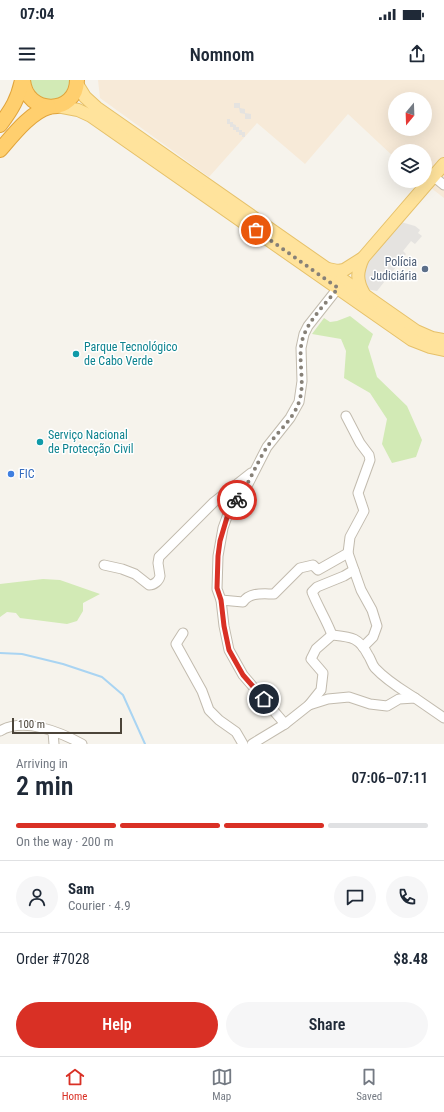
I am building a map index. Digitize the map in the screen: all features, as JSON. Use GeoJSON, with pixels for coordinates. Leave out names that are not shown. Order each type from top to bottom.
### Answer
{"type":"FeatureCollection","features":[{"type":"Feature","properties":{"kind":"highway"},"geometry":{"type":"LineString","coordinates":[[23,80],[27,95],[33,102],[41,106],[53,107]]}},
{"type":"Feature","properties":{"kind":"highway"},"geometry":{"type":"LineString","coordinates":[[0,125],[19,95],[23,80]]}},
{"type":"Feature","properties":{"kind":"highway"},"geometry":{"type":"LineString","coordinates":[[0,150],[29,119],[39,111],[64,103],[70,98],[74,92],[77,82]]}},
{"type":"Feature","properties":{"kind":"main road"},"geometry":{"type":"LineString","coordinates":[[77,82],[84,97],[96,108],[416,331],[432,338],[444,340]]}},
{"type":"Feature","properties":{"kind":"main road"},"geometry":{"type":"LineString","coordinates":[[53,107],[78,110],[91,116],[412,340],[430,347],[444,350]]}},
{"type":"Feature","properties":{"kind":"main road"},"geometry":{"type":"LineString","coordinates":[[326,268],[338,271],[344,270],[362,258],[444,164]]}},
{"type":"Feature","properties":{"kind":"main road"},"geometry":{"type":"LineString","coordinates":[[362,258],[357,273],[357,279],[365,296]]}},
{"type":"Feature","properties":{"kind":"street"},"geometry":{"type":"LineString","coordinates":[[434,176],[444,185]]}},
{"type":"Feature","properties":{"kind":"street"},"geometry":{"type":"LineString","coordinates":[[285,724],[243,675],[229,650],[221,600],[217,588],[218,556],[223,528],[228,514],[245,490],[268,447],[296,410],[301,393],[301,348],[304,334],[308,326],[338,288]]}},
{"type":"Feature","properties":{"kind":"street"},"geometry":{"type":"LineString","coordinates":[[346,416],[360,443],[369,455],[370,460],[358,492],[364,511],[350,537],[348,553],[361,590],[372,610],[377,626],[373,637],[363,647]]}},
{"type":"Feature","properties":{"kind":"street"},"geometry":{"type":"LineString","coordinates":[[104,565],[135,574],[152,585],[157,582],[160,576],[158,563],[160,557],[214,502],[254,471]]}},
{"type":"Feature","properties":{"kind":"street"},"geometry":{"type":"LineString","coordinates":[[221,600],[243,602],[247,596],[274,594],[300,568],[313,566],[318,570],[348,553]]}},
{"type":"Feature","properties":{"kind":"street"},"geometry":{"type":"LineString","coordinates":[[332,636],[326,618],[316,602],[312,592],[316,587],[344,576],[354,570]]}},
{"type":"Feature","properties":{"kind":"street"},"geometry":{"type":"LineString","coordinates":[[183,633],[176,644],[202,691],[209,710],[219,720],[236,732],[243,744]]}},
{"type":"Feature","properties":{"kind":"street"},"geometry":{"type":"LineString","coordinates":[[252,744],[285,724],[310,705],[321,690],[323,673],[312,659],[316,649],[332,636],[358,640],[368,654],[374,667],[393,684],[444,718]]}},
{"type":"Feature","properties":{"kind":"street"},"geometry":{"type":"LineString","coordinates":[[310,705],[328,699],[349,696],[370,704],[387,706],[400,699],[416,698]]}},
{"type":"Feature","properties":{"kind":"street"},"geometry":{"type":"LineString","coordinates":[[0,731],[17,725],[37,726],[82,744]]}},
{"type":"Feature","properties":{"kind":"street"},"geometry":{"type":"LineString","coordinates":[[53,732],[54,744]]}},
{"type":"Feature","properties":{"kind":"shaded area"},"geometry":{"type":"Polygon","coordinates":[[[98,80],[444,80],[444,198],[431,188],[432,144],[388,144],[388,151],[348,114],[305,164],[257,123],[209,177],[100,98],[98,80]]]}},
{"type":"Feature","properties":{"kind":"shaded area"},"geometry":{"type":"Polygon","coordinates":[[[234,103],[240,103],[240,108],[245,109],[245,113],[251,114],[251,119],[245,119],[245,114],[240,113],[239,108],[234,108],[234,103]]]}},
{"type":"Feature","properties":{"kind":"shaded area"},"geometry":{"type":"Polygon","coordinates":[[[227,119],[230,119],[230,122],[233,122],[236,127],[239,127],[239,130],[245,132],[245,137],[239,135],[239,132],[233,130],[233,127],[230,127],[230,124],[227,124],[227,119]]]}},
{"type":"Feature","properties":{"kind":"shaded area"},"geometry":{"type":"Polygon","coordinates":[[[401,222],[415,226],[420,230],[418,233],[422,236],[415,244],[411,241],[403,251],[406,254],[403,258],[399,255],[396,259],[399,263],[377,291],[368,289],[363,283],[363,267],[401,222]]]}},
{"type":"Feature","properties":{"kind":"green space"},"geometry":{"type":"Polygon","coordinates":[[[29,80],[72,80],[68,92],[57,101],[38,98],[29,80]]]}},
{"type":"Feature","properties":{"kind":"green space"},"geometry":{"type":"Polygon","coordinates":[[[350,316],[373,334],[368,347],[377,377],[407,406],[422,440],[416,457],[392,463],[382,444],[387,419],[370,393],[344,378],[346,351],[341,339],[312,334],[324,318],[330,322],[350,316]]]}},
{"type":"Feature","properties":{"kind":"green space"},"geometry":{"type":"Polygon","coordinates":[[[43,579],[60,580],[100,594],[83,603],[83,611],[77,621],[67,624],[20,618],[16,613],[7,612],[0,617],[0,584],[43,579]]]}},
{"type":"Feature","properties":{"kind":"waterway"},"geometry":{"type":"LineString","coordinates":[[0,653],[22,654],[63,664],[102,677],[123,695],[145,744]]}},
{"type":"Feature","properties":{"kind":"way so far"},"geometry":{"type":"LineString","coordinates":[[237,500],[245,490],[268,447],[296,410],[301,393],[301,348],[304,334],[308,326],[338,288],[256,230]]}},
{"type":"Feature","properties":{"kind":"place","name":"Polícia Judiciária"},"geometry":{"type":"Point","coordinates":[425,269]}},
{"type":"Feature","properties":{"kind":"place","name":"Parque Tecnológico de Cabo Verde"},"geometry":{"type":"Point","coordinates":[76,354]}},
{"type":"Feature","properties":{"kind":"place","name":"Serviço Nacional de Protecção Civil"},"geometry":{"type":"Point","coordinates":[40,442]}},
{"type":"Feature","properties":{"kind":"place","name":"FIC"},"geometry":{"type":"Point","coordinates":[11,474]}},
{"type":"Feature","properties":{"kind":"route"},"geometry":{"type":"LineString","coordinates":[[237,500],[228,514],[220,541],[217,588],[221,600],[229,650],[243,675],[264,699]]}}]}
